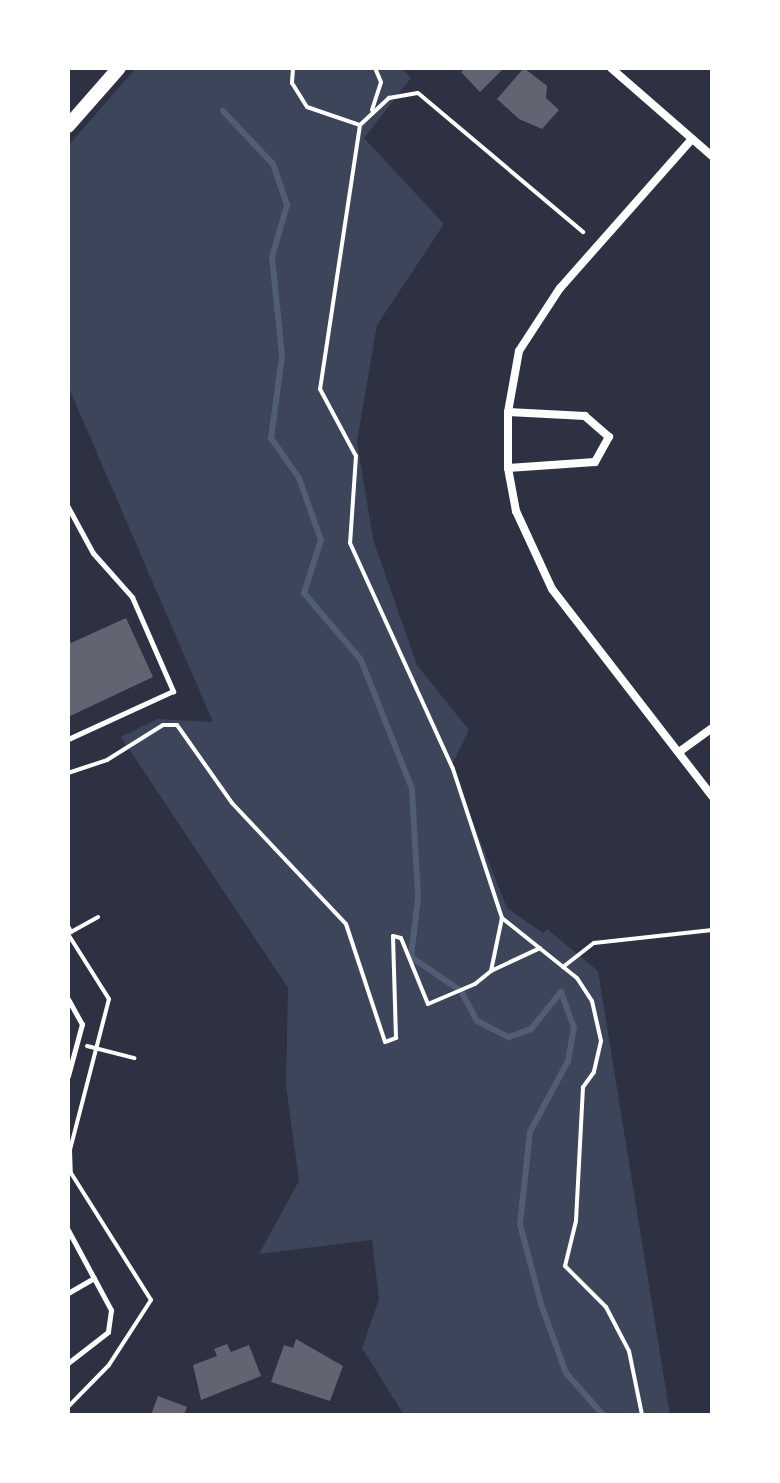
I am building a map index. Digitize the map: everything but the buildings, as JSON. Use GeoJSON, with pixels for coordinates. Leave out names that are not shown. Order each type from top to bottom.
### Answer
{"type":"FeatureCollection","features":[{"type":"Feature","properties":{"kind":"main road"},"geometry":{"type":"LineString","coordinates":[[68,126],[119,68]]}},
{"type":"Feature","properties":{"kind":"street"},"geometry":{"type":"LineString","coordinates":[[611,68],[712,156]]}},
{"type":"Feature","properties":{"kind":"street"},"geometry":{"type":"LineString","coordinates":[[692,139],[560,288],[519,351],[508,412],[508,468],[516,511],[552,589],[712,796]]}},
{"type":"Feature","properties":{"kind":"street"},"geometry":{"type":"LineString","coordinates":[[508,412],[585,416],[609,437],[595,462],[508,468]]}},
{"type":"Feature","properties":{"kind":"street"},"geometry":{"type":"LineString","coordinates":[[679,752],[712,728]]}},
{"type":"Feature","properties":{"kind":"lane"},"geometry":{"type":"LineString","coordinates":[[68,507],[93,553],[132,597],[173,691],[68,739]]}},
{"type":"Feature","properties":{"kind":"lane"},"geometry":{"type":"LineString","coordinates":[[68,999],[82,1024],[68,1076]]}},
{"type":"Feature","properties":{"kind":"lane"},"geometry":{"type":"LineString","coordinates":[[68,1230],[111,1310],[108,1332],[68,1363]]}},
{"type":"Feature","properties":{"kind":"lane"},"geometry":{"type":"LineString","coordinates":[[68,1293],[94,1278]]}},
{"type":"Feature","properties":{"kind":"path"},"geometry":{"type":"LineString","coordinates":[[293,68],[292,83],[307,107],[360,125]]}},
{"type":"Feature","properties":{"kind":"path"},"geometry":{"type":"LineString","coordinates":[[371,113],[381,82],[375,68]]}},
{"type":"Feature","properties":{"kind":"path"},"geometry":{"type":"LineString","coordinates":[[491,971],[502,918],[453,769],[350,543],[356,456],[320,389],[360,125],[389,98],[418,93],[583,232]]}},
{"type":"Feature","properties":{"kind":"path"},"geometry":{"type":"LineString","coordinates":[[68,773],[107,760],[163,725],[177,725],[232,803],[346,924],[385,1042],[396,1038],[393,936],[401,938],[428,1004],[475,984],[491,971],[540,948]]}},
{"type":"Feature","properties":{"kind":"path"},"geometry":{"type":"LineString","coordinates":[[70,933],[98,917]]}},
{"type":"Feature","properties":{"kind":"path"},"geometry":{"type":"LineString","coordinates":[[502,918],[563,967],[592,1001],[601,1041],[594,1072],[583,1087],[580,1180],[565,1266],[606,1307],[629,1351],[642,1415]]}},
{"type":"Feature","properties":{"kind":"path"},"geometry":{"type":"LineString","coordinates":[[68,926],[109,999],[70,1150],[71,1173],[151,1300],[109,1365],[68,1407]]}},
{"type":"Feature","properties":{"kind":"path"},"geometry":{"type":"LineString","coordinates":[[563,967],[594,943],[712,930]]}},
{"type":"Feature","properties":{"kind":"path"},"geometry":{"type":"LineString","coordinates":[[96,1049],[134,1058]]}},
{"type":"Feature","properties":{"kind":"shaded area"},"geometry":{"type":"Polygon","coordinates":[[[136,68],[401,68],[411,78],[364,138],[444,224],[377,325],[357,441],[373,539],[417,665],[469,730],[451,767],[507,908],[543,933],[547,929],[598,971],[670,1415],[404,1415],[362,1348],[379,1299],[372,1240],[259,1254],[299,1181],[286,1086],[288,988],[121,737],[157,719],[213,722],[68,386],[68,146],[136,68]]]}},
{"type":"Feature","properties":{"kind":"waterway"},"geometry":{"type":"LineString","coordinates":[[223,111],[273,164],[287,205],[272,257],[282,356],[271,438],[299,478],[321,540],[304,593],[361,660],[412,789],[418,898],[411,957],[461,991],[477,1021],[509,1037],[531,1029],[561,992],[574,1027],[568,1061],[530,1132],[520,1224],[541,1304],[566,1373],[603,1415]]}}]}
